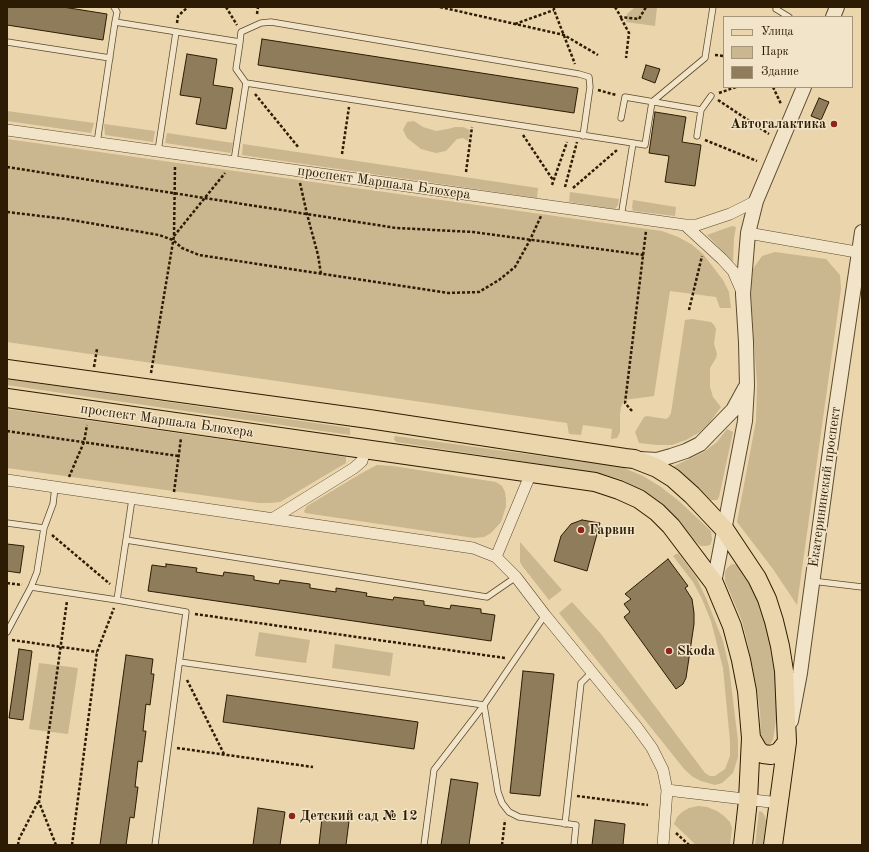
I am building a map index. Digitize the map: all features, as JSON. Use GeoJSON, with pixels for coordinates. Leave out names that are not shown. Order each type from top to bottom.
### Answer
{"type":"FeatureCollection","features":[{"type":"Feature","properties":{"kind":"main road"},"geometry":{"type":"LineString","coordinates":[[7,369],[369,419],[634,459],[657,468],[673,478],[692,495],[725,530],[757,578],[767,599],[780,646],[784,672],[787,742],[773,845]]}},
{"type":"Feature","properties":{"kind":"main road","name":"проспект Маршала Блюхера"},"geometry":{"type":"LineString","coordinates":[[7,398],[595,482],[639,499],[657,512],[671,526],[714,583],[732,626],[747,691],[751,738],[748,800],[743,845]]}},
{"type":"Feature","properties":{"kind":"main road"},"geometry":{"type":"LineString","coordinates":[[365,449],[369,419]]}},
{"type":"Feature","properties":{"kind":"main road"},"geometry":{"type":"LineString","coordinates":[[751,738],[758,750],[763,754],[771,755],[779,752],[787,742]]}},
{"type":"Feature","properties":{"kind":"street"},"geometry":{"type":"LineString","coordinates":[[714,583],[745,421],[747,386],[743,294],[748,234],[756,201],[804,88]]}},
{"type":"Feature","properties":{"kind":"street","name":"проспект Маршала Блюхера"},"geometry":{"type":"LineString","coordinates":[[7,130],[685,225],[698,225],[730,214],[756,201]]}},
{"type":"Feature","properties":{"kind":"street"},"geometry":{"type":"LineString","coordinates":[[685,225],[705,242],[733,271],[743,294]]}},
{"type":"Feature","properties":{"kind":"street","name":"Екатерининский проспект"},"geometry":{"type":"LineString","coordinates":[[787,742],[800,673],[862,232]]}},
{"type":"Feature","properties":{"kind":"street"},"geometry":{"type":"LineString","coordinates":[[748,234],[860,253]]}},
{"type":"Feature","properties":{"kind":"street"},"geometry":{"type":"LineString","coordinates":[[634,459],[657,460],[686,452],[700,444],[733,410],[747,386]]}},
{"type":"Feature","properties":{"kind":"street"},"geometry":{"type":"LineString","coordinates":[[272,519],[354,468],[362,461],[365,449]]}},
{"type":"Feature","properties":{"kind":"street"},"geometry":{"type":"LineString","coordinates":[[496,556],[531,473]]}},
{"type":"Feature","properties":{"kind":"street"},"geometry":{"type":"LineString","coordinates":[[7,480],[473,548],[496,556],[516,577],[652,748],[663,770],[667,790],[663,845]]}},
{"type":"Feature","properties":{"kind":"street"},"geometry":{"type":"LineString","coordinates":[[667,790],[779,804]]}},
{"type":"Feature","properties":{"kind":"lane"},"geometry":{"type":"LineString","coordinates":[[97,143],[117,12],[114,7]]}},
{"type":"Feature","properties":{"kind":"lane"},"geometry":{"type":"LineString","coordinates":[[246,83],[645,145],[652,102],[705,58],[713,7]]}},
{"type":"Feature","properties":{"kind":"lane"},"geometry":{"type":"LineString","coordinates":[[777,7],[776,10],[787,16]]}},
{"type":"Feature","properties":{"kind":"lane"},"geometry":{"type":"LineString","coordinates":[[115,22],[240,42]]}},
{"type":"Feature","properties":{"kind":"lane"},"geometry":{"type":"LineString","coordinates":[[234,162],[246,83],[236,69],[241,32],[261,23],[271,22],[579,74],[588,77],[590,87],[581,136]]}},
{"type":"Feature","properties":{"kind":"lane"},"geometry":{"type":"LineString","coordinates":[[158,151],[176,32]]}},
{"type":"Feature","properties":{"kind":"lane"},"geometry":{"type":"LineString","coordinates":[[7,42],[110,58]]}},
{"type":"Feature","properties":{"kind":"lane"},"geometry":{"type":"LineString","coordinates":[[697,136],[701,110],[711,96]]}},
{"type":"Feature","properties":{"kind":"lane"},"geometry":{"type":"LineString","coordinates":[[621,118],[625,98],[701,110]]}},
{"type":"Feature","properties":{"kind":"lane"},"geometry":{"type":"LineString","coordinates":[[621,217],[633,143]]}},
{"type":"Feature","properties":{"kind":"lane"},"geometry":{"type":"LineString","coordinates":[[7,632],[31,587],[37,572],[44,528],[60,488]]}},
{"type":"Feature","properties":{"kind":"lane"},"geometry":{"type":"LineString","coordinates":[[117,600],[132,499]]}},
{"type":"Feature","properties":{"kind":"lane"},"geometry":{"type":"LineString","coordinates":[[7,523],[44,528]]}},
{"type":"Feature","properties":{"kind":"lane"},"geometry":{"type":"LineString","coordinates":[[126,540],[487,597],[516,577]]}},
{"type":"Feature","properties":{"kind":"lane"},"geometry":{"type":"LineString","coordinates":[[812,581],[862,587]]}},
{"type":"Feature","properties":{"kind":"lane"},"geometry":{"type":"LineString","coordinates":[[31,587],[186,612],[155,845]]}},
{"type":"Feature","properties":{"kind":"lane"},"geometry":{"type":"LineString","coordinates":[[424,845],[434,770],[484,705],[545,615]]}},
{"type":"Feature","properties":{"kind":"lane"},"geometry":{"type":"LineString","coordinates":[[180,662],[484,705]]}},
{"type":"Feature","properties":{"kind":"lane"},"geometry":{"type":"LineString","coordinates":[[565,824],[581,683],[592,672]]}},
{"type":"Feature","properties":{"kind":"lane"},"geometry":{"type":"LineString","coordinates":[[484,705],[498,792],[502,803],[509,812],[519,817],[576,826],[574,845]]}},
{"type":"Feature","properties":{"kind":"path"},"geometry":{"type":"LineString","coordinates":[[176,32],[178,16],[188,7]]}},
{"type":"Feature","properties":{"kind":"path"},"geometry":{"type":"LineString","coordinates":[[226,7],[241,32]]}},
{"type":"Feature","properties":{"kind":"path"},"geometry":{"type":"LineString","coordinates":[[440,7],[564,35],[598,55]]}},
{"type":"Feature","properties":{"kind":"path"},"geometry":{"type":"LineString","coordinates":[[615,7],[629,33],[626,58]]}},
{"type":"Feature","properties":{"kind":"path"},"geometry":{"type":"LineString","coordinates":[[621,17],[639,19],[646,7]]}},
{"type":"Feature","properties":{"kind":"path"},"geometry":{"type":"LineString","coordinates":[[515,24],[554,9],[579,74]]}},
{"type":"Feature","properties":{"kind":"path"},"geometry":{"type":"LineString","coordinates":[[246,83],[299,148]]}},
{"type":"Feature","properties":{"kind":"path"},"geometry":{"type":"LineString","coordinates":[[590,87],[625,98]]}},
{"type":"Feature","properties":{"kind":"path"},"geometry":{"type":"LineString","coordinates":[[711,96],[733,88]]}},
{"type":"Feature","properties":{"kind":"path"},"geometry":{"type":"LineString","coordinates":[[773,88],[781,104]]}},
{"type":"Feature","properties":{"kind":"path"},"geometry":{"type":"LineString","coordinates":[[711,96],[769,134]]}},
{"type":"Feature","properties":{"kind":"path"},"geometry":{"type":"LineString","coordinates":[[342,154],[350,99]]}},
{"type":"Feature","properties":{"kind":"path"},"geometry":{"type":"LineString","coordinates":[[466,172],[473,119]]}},
{"type":"Feature","properties":{"kind":"path"},"geometry":{"type":"LineString","coordinates":[[516,125],[552,180]]}},
{"type":"Feature","properties":{"kind":"path"},"geometry":{"type":"LineString","coordinates":[[552,185],[552,180],[570,134]]}},
{"type":"Feature","properties":{"kind":"path"},"geometry":{"type":"LineString","coordinates":[[566,186],[581,136]]}},
{"type":"Feature","properties":{"kind":"path"},"geometry":{"type":"LineString","coordinates":[[697,136],[757,161]]}},
{"type":"Feature","properties":{"kind":"path"},"geometry":{"type":"LineString","coordinates":[[573,188],[626,142]]}},
{"type":"Feature","properties":{"kind":"path"},"geometry":{"type":"LineString","coordinates":[[148,388],[174,236],[175,153]]}},
{"type":"Feature","properties":{"kind":"path"},"geometry":{"type":"LineString","coordinates":[[174,236],[234,162]]}},
{"type":"Feature","properties":{"kind":"path"},"geometry":{"type":"LineString","coordinates":[[7,167],[396,228],[473,232],[644,254]]}},
{"type":"Feature","properties":{"kind":"path"},"geometry":{"type":"LineString","coordinates":[[298,171],[307,214],[318,255],[321,274]]}},
{"type":"Feature","properties":{"kind":"path"},"geometry":{"type":"LineString","coordinates":[[7,212],[151,234],[173,240],[182,248],[199,255],[448,293],[479,292],[499,280],[515,267],[530,240],[545,206]]}},
{"type":"Feature","properties":{"kind":"path"},"geometry":{"type":"LineString","coordinates":[[632,411],[625,403],[647,220]]}},
{"type":"Feature","properties":{"kind":"path"},"geometry":{"type":"LineString","coordinates":[[688,310],[705,242]]}},
{"type":"Feature","properties":{"kind":"path"},"geometry":{"type":"LineString","coordinates":[[172,505],[183,423]]}},
{"type":"Feature","properties":{"kind":"path"},"geometry":{"type":"LineString","coordinates":[[7,431],[178,456]]}},
{"type":"Feature","properties":{"kind":"path"},"geometry":{"type":"LineString","coordinates":[[60,488],[84,442]]}},
{"type":"Feature","properties":{"kind":"path"},"geometry":{"type":"LineString","coordinates":[[44,528],[119,591]]}},
{"type":"Feature","properties":{"kind":"path"},"geometry":{"type":"LineString","coordinates":[[7,583],[31,587]]}},
{"type":"Feature","properties":{"kind":"path"},"geometry":{"type":"LineString","coordinates":[[18,845],[19,839],[39,802],[68,592]]}},
{"type":"Feature","properties":{"kind":"path"},"geometry":{"type":"LineString","coordinates":[[72,845],[97,652],[117,600]]}},
{"type":"Feature","properties":{"kind":"path"},"geometry":{"type":"LineString","coordinates":[[186,612],[515,659]]}},
{"type":"Feature","properties":{"kind":"path"},"geometry":{"type":"LineString","coordinates":[[7,640],[97,652]]}},
{"type":"Feature","properties":{"kind":"path"},"geometry":{"type":"LineString","coordinates":[[180,662],[185,676],[224,755]]}},
{"type":"Feature","properties":{"kind":"path"},"geometry":{"type":"LineString","coordinates":[[168,747],[313,767]]}},
{"type":"Feature","properties":{"kind":"path"},"geometry":{"type":"LineString","coordinates":[[569,794],[648,805]]}},
{"type":"Feature","properties":{"kind":"path"},"geometry":{"type":"LineString","coordinates":[[39,802],[56,845]]}},
{"type":"Feature","properties":{"kind":"path"},"geometry":{"type":"LineString","coordinates":[[502,803],[505,816],[502,845]]}},
{"type":"Feature","properties":{"kind":"path"},"geometry":{"type":"LineString","coordinates":[[673,830],[689,845]]}},
{"type":"Feature","properties":{"kind":"green space"},"geometry":{"type":"Polygon","coordinates":[[[635,7],[657,7],[655,26],[626,22],[627,14],[635,7]]]}},
{"type":"Feature","properties":{"kind":"green space"},"geometry":{"type":"Polygon","coordinates":[[[7,111],[94,123],[91,133],[7,121],[7,111]]]}},
{"type":"Feature","properties":{"kind":"green space"},"geometry":{"type":"Polygon","coordinates":[[[414,121],[423,127],[436,131],[463,127],[470,130],[468,141],[463,138],[457,139],[446,151],[436,153],[421,149],[407,138],[403,130],[407,122],[414,121]]]}},
{"type":"Feature","properties":{"kind":"green space"},"geometry":{"type":"Polygon","coordinates":[[[104,124],[155,131],[153,142],[105,135],[104,124]]]}},
{"type":"Feature","properties":{"kind":"green space"},"geometry":{"type":"Polygon","coordinates":[[[167,133],[233,143],[231,153],[165,143],[167,133]]]}},
{"type":"Feature","properties":{"kind":"green space"},"geometry":{"type":"Polygon","coordinates":[[[7,139],[662,231],[691,244],[703,254],[723,280],[729,292],[731,308],[720,308],[716,297],[670,291],[654,396],[624,400],[620,414],[620,432],[617,438],[611,439],[612,429],[583,425],[581,435],[569,434],[567,423],[7,342],[7,139]]]}},
{"type":"Feature","properties":{"kind":"green space"},"geometry":{"type":"Polygon","coordinates":[[[243,144],[538,188],[537,198],[242,155],[243,144]]]}},
{"type":"Feature","properties":{"kind":"green space"},"geometry":{"type":"Polygon","coordinates":[[[570,192],[619,199],[618,205],[615,209],[569,202],[570,192]]]}},
{"type":"Feature","properties":{"kind":"green space"},"geometry":{"type":"Polygon","coordinates":[[[633,200],[676,207],[675,216],[633,211],[633,200]]]}},
{"type":"Feature","properties":{"kind":"green space"},"geometry":{"type":"Polygon","coordinates":[[[732,226],[736,227],[733,262],[707,235],[732,226]]]}},
{"type":"Feature","properties":{"kind":"green space"},"geometry":{"type":"Polygon","coordinates":[[[775,252],[826,259],[840,275],[841,289],[797,605],[773,569],[737,522],[756,421],[757,385],[751,296],[753,269],[762,256],[775,252]]]}},
{"type":"Feature","properties":{"kind":"green space"},"geometry":{"type":"Polygon","coordinates":[[[692,319],[711,322],[716,329],[714,344],[717,354],[710,368],[710,387],[713,397],[721,407],[710,422],[700,432],[686,440],[672,445],[639,443],[635,432],[644,417],[647,416],[666,419],[671,413],[685,320],[692,319]]]}},
{"type":"Feature","properties":{"kind":"green space"},"geometry":{"type":"Polygon","coordinates":[[[7,379],[350,428],[350,435],[7,385],[7,379]]]}},
{"type":"Feature","properties":{"kind":"green space"},"geometry":{"type":"Polygon","coordinates":[[[7,409],[346,457],[346,463],[280,502],[269,503],[259,503],[7,468],[7,409]]]}},
{"type":"Feature","properties":{"kind":"green space"},"geometry":{"type":"Polygon","coordinates":[[[727,429],[733,432],[719,497],[717,500],[711,500],[672,467],[704,452],[717,442],[727,429]]]}},
{"type":"Feature","properties":{"kind":"green space"},"geometry":{"type":"Polygon","coordinates":[[[395,436],[624,468],[643,476],[661,487],[679,501],[711,531],[712,540],[710,545],[701,546],[669,510],[654,498],[620,479],[598,473],[396,442],[394,439],[395,436]]]}},
{"type":"Feature","properties":{"kind":"green space"},"geometry":{"type":"Polygon","coordinates":[[[377,465],[393,466],[496,482],[502,486],[506,499],[506,506],[501,522],[491,533],[484,537],[474,538],[305,513],[304,511],[307,506],[377,465]]]}},
{"type":"Feature","properties":{"kind":"green space"},"geometry":{"type":"Polygon","coordinates":[[[520,542],[562,590],[549,600],[520,562],[520,542]]]}},
{"type":"Feature","properties":{"kind":"green space"},"geometry":{"type":"Polygon","coordinates":[[[678,553],[696,577],[706,598],[723,641],[729,667],[738,741],[738,757],[733,773],[722,783],[715,785],[693,777],[685,770],[559,613],[572,602],[601,634],[705,773],[710,776],[715,776],[725,769],[730,756],[723,668],[711,621],[693,582],[673,556],[678,553]]]}},
{"type":"Feature","properties":{"kind":"green space"},"geometry":{"type":"Polygon","coordinates":[[[732,564],[739,565],[751,581],[764,616],[770,641],[777,689],[777,713],[773,740],[768,747],[765,747],[761,739],[760,711],[757,690],[742,621],[725,581],[725,572],[732,564]]]}},
{"type":"Feature","properties":{"kind":"green space"},"geometry":{"type":"Polygon","coordinates":[[[259,632],[310,640],[306,663],[255,656],[259,632]]]}},
{"type":"Feature","properties":{"kind":"green space"},"geometry":{"type":"Polygon","coordinates":[[[335,644],[393,653],[390,676],[332,668],[335,644]]]}},
{"type":"Feature","properties":{"kind":"green space"},"geometry":{"type":"Polygon","coordinates":[[[39,663],[78,668],[68,734],[29,729],[39,663]]]}},
{"type":"Feature","properties":{"kind":"green space"},"geometry":{"type":"Polygon","coordinates":[[[698,806],[707,807],[717,811],[730,822],[732,828],[730,845],[696,845],[674,824],[677,817],[682,812],[689,808],[698,806]]]}},
{"type":"Feature","properties":{"kind":"green space"},"geometry":{"type":"Polygon","coordinates":[[[759,811],[765,816],[766,822],[763,845],[755,845],[759,811]]]}},
{"type":"Feature","properties":{"kind":"building"},"geometry":{"type":"Polygon","coordinates":[[[7,7],[63,7],[107,14],[103,40],[7,25],[7,7]]]}},
{"type":"Feature","properties":{"kind":"building"},"geometry":{"type":"Polygon","coordinates":[[[262,39],[578,88],[574,113],[258,65],[262,39]]]}},
{"type":"Feature","properties":{"kind":"building"},"geometry":{"type":"Polygon","coordinates":[[[187,54],[217,59],[213,85],[233,88],[226,129],[196,124],[201,98],[180,95],[187,54]]]}},
{"type":"Feature","properties":{"kind":"building"},"geometry":{"type":"Polygon","coordinates":[[[646,65],[660,69],[655,83],[642,78],[646,65]]]}},
{"type":"Feature","properties":{"kind":"building"},"geometry":{"type":"Polygon","coordinates":[[[819,98],[829,102],[821,120],[811,116],[819,98]]]}},
{"type":"Feature","properties":{"kind":"building"},"geometry":{"type":"Polygon","coordinates":[[[655,112],[686,117],[682,142],[701,145],[695,186],[665,182],[669,156],[649,153],[655,112]]]}},
{"type":"Feature","properties":{"kind":"building"},"geometry":{"type":"Polygon","coordinates":[[[582,520],[600,523],[587,571],[554,561],[561,536],[571,524],[582,520]]]}},
{"type":"Feature","properties":{"kind":"building"},"geometry":{"type":"Polygon","coordinates":[[[7,544],[24,546],[20,573],[7,571],[7,544]]]}},
{"type":"Feature","properties":{"kind":"building","name":"Skoda"},"geometry":{"type":"Polygon","coordinates":[[[668,559],[688,586],[685,588],[692,599],[694,613],[694,624],[686,678],[683,684],[676,689],[624,617],[630,612],[624,604],[631,599],[625,594],[668,559]]]}},
{"type":"Feature","properties":{"kind":"building"},"geometry":{"type":"Polygon","coordinates":[[[166,564],[197,568],[196,572],[223,576],[224,572],[254,576],[254,580],[279,584],[280,580],[310,584],[310,588],[336,592],[336,588],[367,593],[366,596],[393,600],[394,597],[424,601],[424,605],[450,609],[451,605],[481,609],[481,613],[495,615],[491,641],[148,591],[152,565],[166,567],[166,564]]]}},
{"type":"Feature","properties":{"kind":"building"},"geometry":{"type":"Polygon","coordinates":[[[19,649],[32,651],[23,720],[9,718],[19,649]]]}},
{"type":"Feature","properties":{"kind":"building"},"geometry":{"type":"Polygon","coordinates":[[[126,655],[153,659],[151,674],[154,674],[150,705],[146,704],[143,731],[146,731],[142,762],[138,761],[135,787],[138,787],[134,818],[130,817],[126,845],[100,845],[126,655]]]}},
{"type":"Feature","properties":{"kind":"building"},"geometry":{"type":"Polygon","coordinates":[[[523,671],[554,674],[540,796],[510,793],[523,671]]]}},
{"type":"Feature","properties":{"kind":"building"},"geometry":{"type":"Polygon","coordinates":[[[227,695],[418,722],[414,749],[223,722],[227,695]]]}},
{"type":"Feature","properties":{"kind":"building"},"geometry":{"type":"Polygon","coordinates":[[[451,779],[478,783],[469,845],[441,845],[451,779]]]}},
{"type":"Feature","properties":{"kind":"building"},"geometry":{"type":"Polygon","coordinates":[[[258,808],[285,812],[280,845],[253,845],[258,808]]]}},
{"type":"Feature","properties":{"kind":"building"},"geometry":{"type":"Polygon","coordinates":[[[322,818],[349,821],[346,845],[319,845],[322,818]]]}},
{"type":"Feature","properties":{"kind":"building"},"geometry":{"type":"Polygon","coordinates":[[[595,820],[625,824],[623,845],[592,845],[595,820]]]}},
{"type":"Feature","properties":{"kind":"place","name":"Автогалактика"},"geometry":{"type":"Point","coordinates":[834,124]}},
{"type":"Feature","properties":{"kind":"place","name":"Гарвин"},"geometry":{"type":"Point","coordinates":[581,530]}},
{"type":"Feature","properties":{"kind":"place","name":"Skoda"},"geometry":{"type":"Point","coordinates":[669,651]}},
{"type":"Feature","properties":{"kind":"place","name":"Детский сад № 12"},"geometry":{"type":"Point","coordinates":[292,816]}}]}
